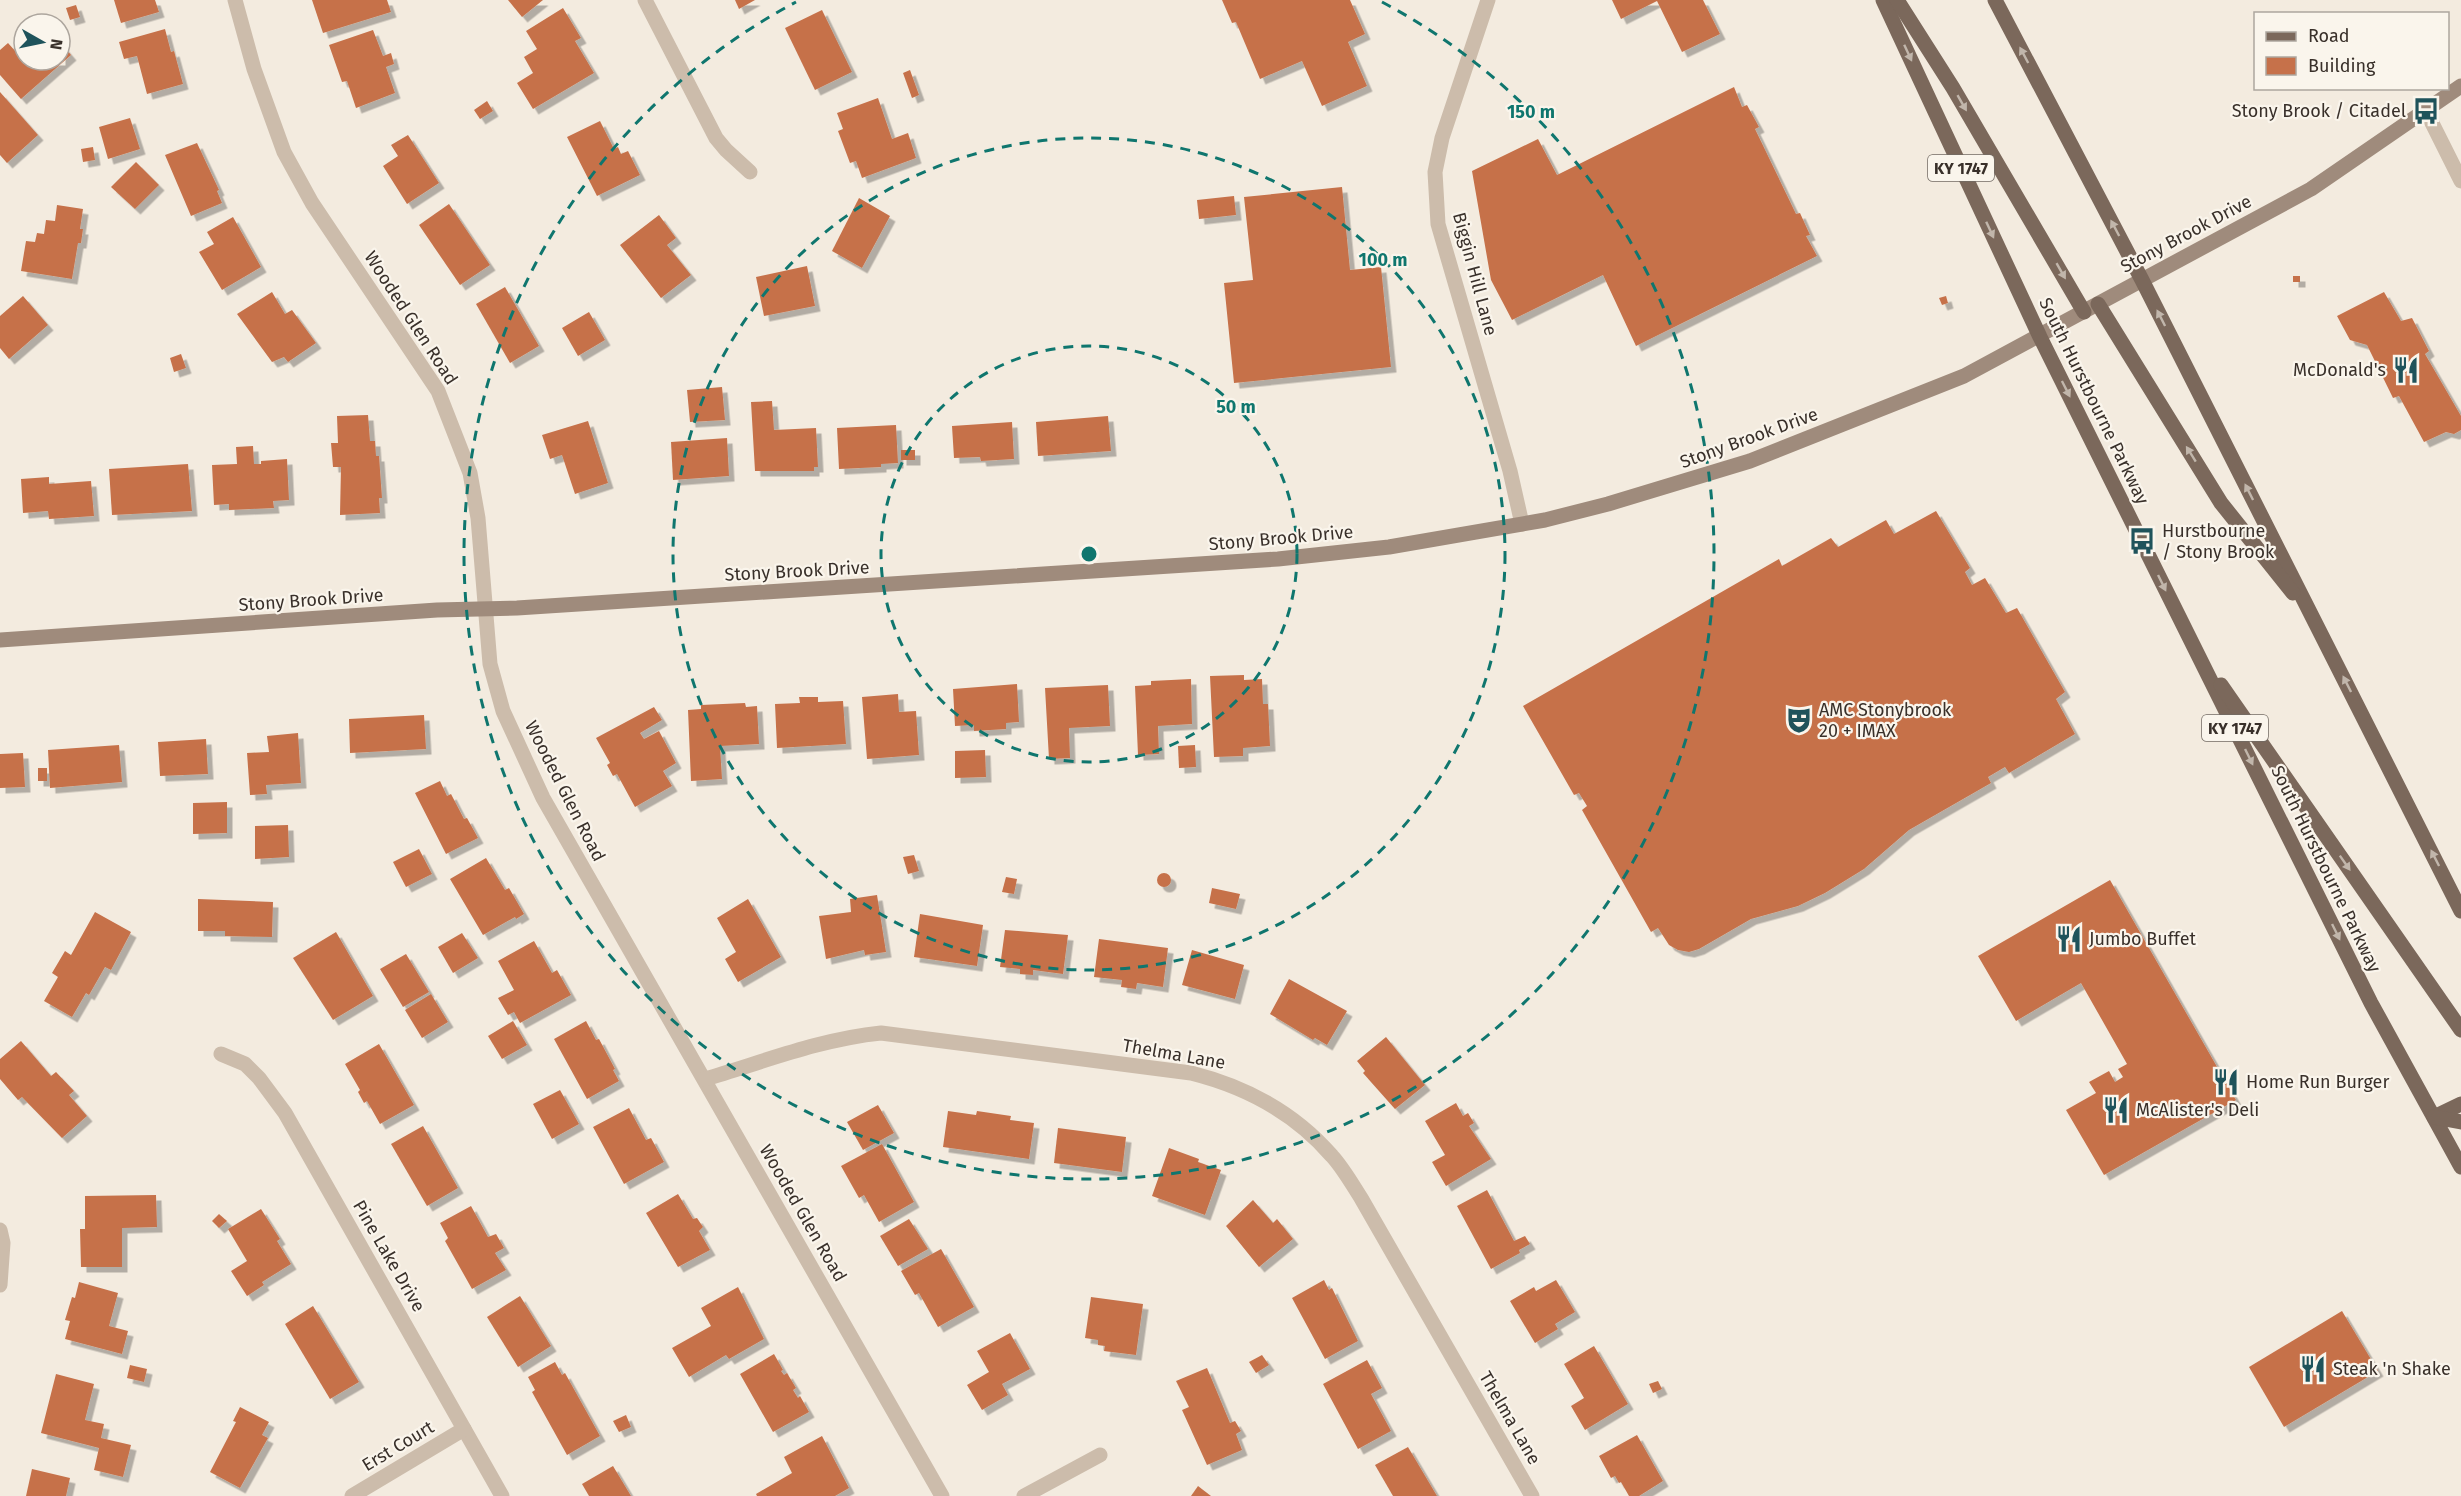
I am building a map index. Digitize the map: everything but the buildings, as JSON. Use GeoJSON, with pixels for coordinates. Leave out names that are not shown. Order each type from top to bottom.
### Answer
{"type":"FeatureCollection","features":[{"type":"Feature","properties":{"kind":"main road","name":"South Hurstbourne Parkway"},"geometry":{"type":"LineString","coordinates":[[1883,0],[2040,337],[2371,1004],[2461,1167]]}},
{"type":"Feature","properties":{"kind":"main road"},"geometry":{"type":"LineString","coordinates":[[1897,0],[2091,308],[2221,503],[2314,619]]}},
{"type":"Feature","properties":{"kind":"main road"},"geometry":{"type":"LineString","coordinates":[[1995,0],[2142,280],[2461,911]]}},
{"type":"Feature","properties":{"kind":"main road"},"geometry":{"type":"LineString","coordinates":[[2192,643],[2461,1030]]}},
{"type":"Feature","properties":{"kind":"main road"},"geometry":{"type":"LineString","coordinates":[[2434,1117],[2461,1104]]}},
{"type":"Feature","properties":{"kind":"main road"},"geometry":{"type":"LineString","coordinates":[[2434,1117],[2461,1122]]}},
{"type":"Feature","properties":{"kind":"street","name":"Wooded Glen Road"},"geometry":{"type":"LineString","coordinates":[[235,0],[254,69],[284,152],[312,203],[438,392],[470,473],[478,518],[490,664],[504,711],[525,763],[942,1496]]}},
{"type":"Feature","properties":{"kind":"street"},"geometry":{"type":"LineString","coordinates":[[645,0],[716,138],[750,172]]}},
{"type":"Feature","properties":{"kind":"street","name":"Biggin Hill Lane"},"geometry":{"type":"LineString","coordinates":[[1488,0],[1442,138],[1435,172],[1435,191],[1438,224],[1510,471],[1522,524]]}},
{"type":"Feature","properties":{"kind":"street","name":"Stony Brook Drive"},"geometry":{"type":"LineString","coordinates":[[0,640],[437,610],[486,609],[1278,559],[1389,547],[1522,524],[1608,504],[1750,461],[1964,376],[2312,189],[2461,86]]}},
{"type":"Feature","properties":{"kind":"street"},"geometry":{"type":"LineString","coordinates":[[2426,111],[2461,181]]}},
{"type":"Feature","properties":{"kind":"street","name":"Thelma Lane"},"geometry":{"type":"LineString","coordinates":[[705,1079],[824,1043],[852,1036],[881,1033],[1191,1072],[1224,1081],[1254,1094],[1281,1109],[1306,1129],[1334,1157],[1361,1198],[1532,1496]]}},
{"type":"Feature","properties":{"kind":"street","name":"Pine Lake Drive"},"geometry":{"type":"LineString","coordinates":[[221,1054],[245,1064],[259,1078],[285,1113],[502,1496]]}},
{"type":"Feature","properties":{"kind":"street"},"geometry":{"type":"LineString","coordinates":[[0,1230],[3,1243],[0,1285]]}},
{"type":"Feature","properties":{"kind":"street","name":"Erst Court"},"geometry":{"type":"LineString","coordinates":[[352,1496],[464,1429]]}},
{"type":"Feature","properties":{"kind":"street"},"geometry":{"type":"LineString","coordinates":[[1024,1496],[1100,1455]]}},
{"type":"Feature","properties":{"kind":"place","name":"Stony Brook / Citadel"},"geometry":{"type":"Point","coordinates":[2426,111]}},
{"type":"Feature","properties":{"kind":"place","name":"McDonald's"},"geometry":{"type":"Point","coordinates":[2406,370]}},
{"type":"Feature","properties":{"kind":"place","name":"Hurstbourne / Stony Brook"},"geometry":{"type":"Point","coordinates":[2142,541]}},
{"type":"Feature","properties":{"kind":"place","name":"AMC Stonybrook 20 + IMAX"},"geometry":{"type":"Point","coordinates":[1799,720]}},
{"type":"Feature","properties":{"kind":"place","name":"Jumbo Buffet"},"geometry":{"type":"Point","coordinates":[2069,939]}},
{"type":"Feature","properties":{"kind":"place","name":"Home Run Burger"},"geometry":{"type":"Point","coordinates":[2226,1082]}},
{"type":"Feature","properties":{"kind":"place","name":"McAlister's Deli"},"geometry":{"type":"Point","coordinates":[2116,1110]}},
{"type":"Feature","properties":{"kind":"place","name":"Steak 'n Shake"},"geometry":{"type":"Point","coordinates":[2313,1369]}}]}
